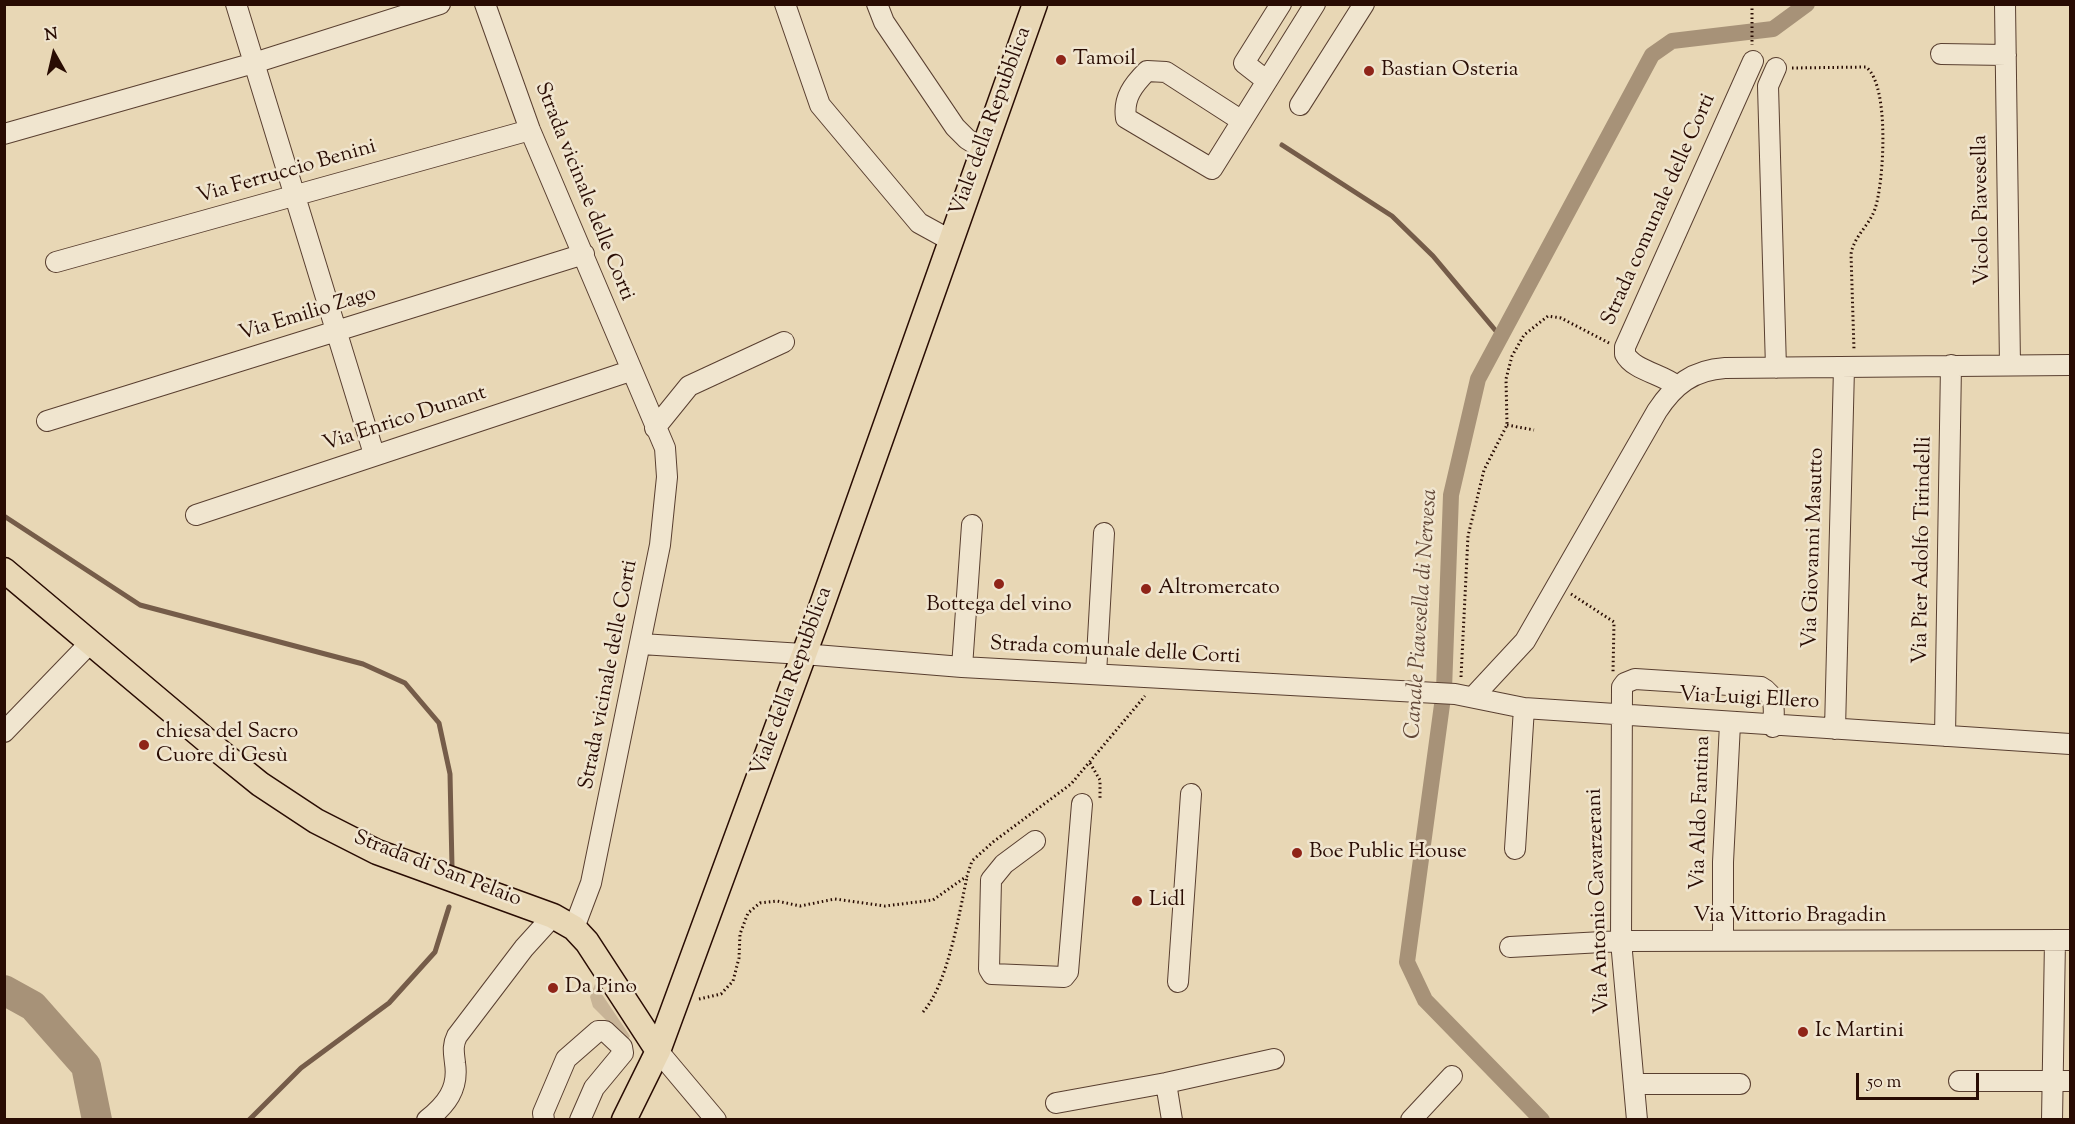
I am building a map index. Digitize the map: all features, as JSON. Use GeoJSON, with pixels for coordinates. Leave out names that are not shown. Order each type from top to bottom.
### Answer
{"type":"FeatureCollection","features":[{"type":"Feature","properties":{"kind":"main road","name":"Viale della Repubblica"},"geometry":{"type":"LineString","coordinates":[[624,1119],[658,1051],[803,654],[1035,4]]}},
{"type":"Feature","properties":{"kind":"main road","name":"Strada di San Pelaio"},"geometry":{"type":"LineString","coordinates":[[4,570],[260,784],[316,821],[377,852],[553,916],[574,928],[587,942],[658,1051]]}},
{"type":"Feature","properties":{"kind":"street"},"geometry":{"type":"LineString","coordinates":[[236,4],[374,454]]}},
{"type":"Feature","properties":{"kind":"street"},"geometry":{"type":"LineString","coordinates":[[4,134],[254,63],[440,4]]}},
{"type":"Feature","properties":{"kind":"street","name":"Strada vicinale delle Corti"},"geometry":{"type":"LineString","coordinates":[[485,4],[530,130],[584,254],[630,371],[665,448],[666,511],[641,644],[591,884],[574,928]]}},
{"type":"Feature","properties":{"kind":"street","name":"Viale della Repubblica"},"geometry":{"type":"LineString","coordinates":[[785,4],[820,105],[919,223],[950,240]]}},
{"type":"Feature","properties":{"kind":"street"},"geometry":{"type":"LineString","coordinates":[[877,4],[884,22],[955,127],[967,139],[983,149]]}},
{"type":"Feature","properties":{"kind":"street"},"geometry":{"type":"LineString","coordinates":[[1267,81],[1244,63],[1281,4]]}},
{"type":"Feature","properties":{"kind":"street"},"geometry":{"type":"LineString","coordinates":[[1242,122],[1166,72],[1147,71],[1132,87],[1124,107],[1126,118],[1212,169],[1242,122],[1315,4]]}},
{"type":"Feature","properties":{"kind":"street"},"geometry":{"type":"LineString","coordinates":[[1300,105],[1364,4]]}},
{"type":"Feature","properties":{"kind":"street","name":"Vicolo Piavesella"},"geometry":{"type":"LineString","coordinates":[[2005,4],[2010,365]]}},
{"type":"Feature","properties":{"kind":"street"},"geometry":{"type":"LineString","coordinates":[[1941,54],[2006,55]]}},
{"type":"Feature","properties":{"kind":"street","name":"Strada comunale delle Corti"},"geometry":{"type":"LineString","coordinates":[[1677,386],[1665,376],[1633,363],[1625,354],[1625,347],[1753,61]]}},
{"type":"Feature","properties":{"kind":"street"},"geometry":{"type":"LineString","coordinates":[[1776,68],[1768,86],[1776,368]]}},
{"type":"Feature","properties":{"kind":"street","name":"Via Ferruccio Benini"},"geometry":{"type":"LineString","coordinates":[[56,262],[530,130]]}},
{"type":"Feature","properties":{"kind":"street","name":"Via Emilio Zago"},"geometry":{"type":"LineString","coordinates":[[46,421],[584,254]]}},
{"type":"Feature","properties":{"kind":"street"},"geometry":{"type":"LineString","coordinates":[[656,429],[689,386],[784,342]]}},
{"type":"Feature","properties":{"kind":"street"},"geometry":{"type":"LineString","coordinates":[[1463,690],[1525,641],[1657,411],[1677,386],[1700,372],[1714,369],[1776,368],[1849,361],[1951,365],[2070,365]]}},
{"type":"Feature","properties":{"kind":"street","name":"Via Giovanni Masutto"},"geometry":{"type":"LineString","coordinates":[[1835,729],[1849,361]]}},
{"type":"Feature","properties":{"kind":"street","name":"Via Pier Adolfo Tirindelli"},"geometry":{"type":"LineString","coordinates":[[1945,736],[1951,365]]}},
{"type":"Feature","properties":{"kind":"street","name":"Via Enrico Dunant"},"geometry":{"type":"LineString","coordinates":[[195,516],[374,454],[630,371]]}},
{"type":"Feature","properties":{"kind":"street"},"geometry":{"type":"LineString","coordinates":[[962,667],[972,525]]}},
{"type":"Feature","properties":{"kind":"street"},"geometry":{"type":"LineString","coordinates":[[1096,674],[1104,533]]}},
{"type":"Feature","properties":{"kind":"street"},"geometry":{"type":"LineString","coordinates":[[4,732],[90,643]]}},
{"type":"Feature","properties":{"kind":"street","name":"Strada comunale delle Corti"},"geometry":{"type":"LineString","coordinates":[[641,644],[962,667],[1425,692]]}},
{"type":"Feature","properties":{"kind":"street","name":"Via Antonio Cavarzerani"},"geometry":{"type":"LineString","coordinates":[[1636,1119],[1621,941],[1622,687],[1629,680],[1761,687],[1771,694],[1773,700],[1773,727]]}},
{"type":"Feature","properties":{"kind":"street","name":"Via Luigi Ellero"},"geometry":{"type":"LineString","coordinates":[[1425,692],[1463,690],[1524,708],[1621,716],[2070,744]]}},
{"type":"Feature","properties":{"kind":"street"},"geometry":{"type":"LineString","coordinates":[[1515,849],[1524,708]]}},
{"type":"Feature","properties":{"kind":"street","name":"Via Aldo Fantina"},"geometry":{"type":"LineString","coordinates":[[1723,941],[1723,862],[1730,724]]}},
{"type":"Feature","properties":{"kind":"street"},"geometry":{"type":"LineString","coordinates":[[1178,982],[1191,794]]}},
{"type":"Feature","properties":{"kind":"street"},"geometry":{"type":"LineString","coordinates":[[1035,841],[1004,864],[991,880],[989,969],[992,974],[1064,977],[1068,972],[1082,804]]}},
{"type":"Feature","properties":{"kind":"street"},"geometry":{"type":"LineString","coordinates":[[427,1119],[445,1104],[455,1086],[453,1046],[457,1036],[524,948],[553,916]]}},
{"type":"Feature","properties":{"kind":"street"},"geometry":{"type":"LineString","coordinates":[[2052,1119],[2061,1082],[2063,940]]}},
{"type":"Feature","properties":{"kind":"street","name":"Via Vittorio Bragadin"},"geometry":{"type":"LineString","coordinates":[[1510,947],[1621,941],[2063,940]]}},
{"type":"Feature","properties":{"kind":"street"},"geometry":{"type":"LineString","coordinates":[[544,1119],[543,1113],[561,1066],[598,1031],[605,1030],[622,1047],[623,1053],[594,1088],[579,1119]]}},
{"type":"Feature","properties":{"kind":"street","name":"Strada di San Pelaio"},"geometry":{"type":"LineString","coordinates":[[658,1051],[716,1119]]}},
{"type":"Feature","properties":{"kind":"street"},"geometry":{"type":"LineString","coordinates":[[1056,1103],[1166,1083],[1274,1059]]}},
{"type":"Feature","properties":{"kind":"street"},"geometry":{"type":"LineString","coordinates":[[1411,1119],[1452,1076]]}},
{"type":"Feature","properties":{"kind":"street"},"geometry":{"type":"LineString","coordinates":[[1959,1081],[2061,1082]]}},
{"type":"Feature","properties":{"kind":"street"},"geometry":{"type":"LineString","coordinates":[[1166,1083],[1172,1119]]}},
{"type":"Feature","properties":{"kind":"street"},"geometry":{"type":"LineString","coordinates":[[1634,1084],[1740,1084]]}},
{"type":"Feature","properties":{"kind":"path"},"geometry":{"type":"LineString","coordinates":[[1751,39],[1752,6]]}},
{"type":"Feature","properties":{"kind":"path"},"geometry":{"type":"LineString","coordinates":[[1776,68],[1866,67],[1872,72],[1876,85],[1883,159],[1875,207],[1853,244],[1851,254],[1849,361]]}},
{"type":"Feature","properties":{"kind":"path"},"geometry":{"type":"LineString","coordinates":[[1463,690],[1468,536],[1484,470],[1507,425],[1506,379],[1512,356],[1524,335],[1548,316],[1561,318],[1616,347],[1625,347]]}},
{"type":"Feature","properties":{"kind":"path"},"geometry":{"type":"LineString","coordinates":[[1507,425],[1534,430]]}},
{"type":"Feature","properties":{"kind":"path"},"geometry":{"type":"LineString","coordinates":[[1565,590],[1614,622],[1612,679]]}},
{"type":"Feature","properties":{"kind":"path"},"geometry":{"type":"LineString","coordinates":[[923,1012],[932,999],[950,951],[972,861],[1084,772],[1139,700],[1151,693]]}},
{"type":"Feature","properties":{"kind":"path"},"geometry":{"type":"LineString","coordinates":[[697,999],[714,997],[733,981],[739,958],[740,934],[748,913],[760,903],[777,901],[800,906],[835,899],[885,906],[925,903],[968,876]]}},
{"type":"Feature","properties":{"kind":"shaded area"},"geometry":{"type":"Polygon","coordinates":[[[595,984],[630,1036],[627,1041],[593,1007],[590,997],[595,984]]]}},
{"type":"Feature","properties":{"kind":"waterway","name":"Canale Piavesella di Nervesa"},"geometry":{"type":"LineString","coordinates":[[1542,1120],[1425,1000],[1407,962],[1444,690],[1451,495],[1478,379],[1652,55],[1672,41],[1773,29],[1807,4]]}},
{"type":"Feature","properties":{"kind":"waterway"},"geometry":{"type":"LineString","coordinates":[[1282,145],[1392,216],[1433,256],[1501,337]]}},
{"type":"Feature","properties":{"kind":"waterway"},"geometry":{"type":"LineString","coordinates":[[4,516],[140,605],[363,664],[405,683],[439,723],[450,774],[452,867]]}},
{"type":"Feature","properties":{"kind":"waterway"},"geometry":{"type":"LineString","coordinates":[[249,1120],[301,1068],[389,1003],[435,952],[449,907]]}},
{"type":"Feature","properties":{"kind":"waterway"},"geometry":{"type":"LineString","coordinates":[[4,990],[33,1006],[86,1066],[97,1120]]}},
{"type":"Feature","properties":{"kind":"place","name":"Tamoil"},"geometry":{"type":"Point","coordinates":[1061,60]}},
{"type":"Feature","properties":{"kind":"place","name":"Bastian Osteria"},"geometry":{"type":"Point","coordinates":[1369,71]}},
{"type":"Feature","properties":{"kind":"place","name":"Bottega del vino"},"geometry":{"type":"Point","coordinates":[999,584]}},
{"type":"Feature","properties":{"kind":"place","name":"Altromercato"},"geometry":{"type":"Point","coordinates":[1146,589]}},
{"type":"Feature","properties":{"kind":"place","name":"chiesa del Sacro Cuore di Gesù"},"geometry":{"type":"Point","coordinates":[144,745]}},
{"type":"Feature","properties":{"kind":"place","name":"Boe Public House"},"geometry":{"type":"Point","coordinates":[1297,853]}},
{"type":"Feature","properties":{"kind":"place","name":"Lidl"},"geometry":{"type":"Point","coordinates":[1137,901]}},
{"type":"Feature","properties":{"kind":"place","name":"Da Pino"},"geometry":{"type":"Point","coordinates":[553,988]}},
{"type":"Feature","properties":{"kind":"place","name":"Ic Martini"},"geometry":{"type":"Point","coordinates":[1803,1032]}}]}
